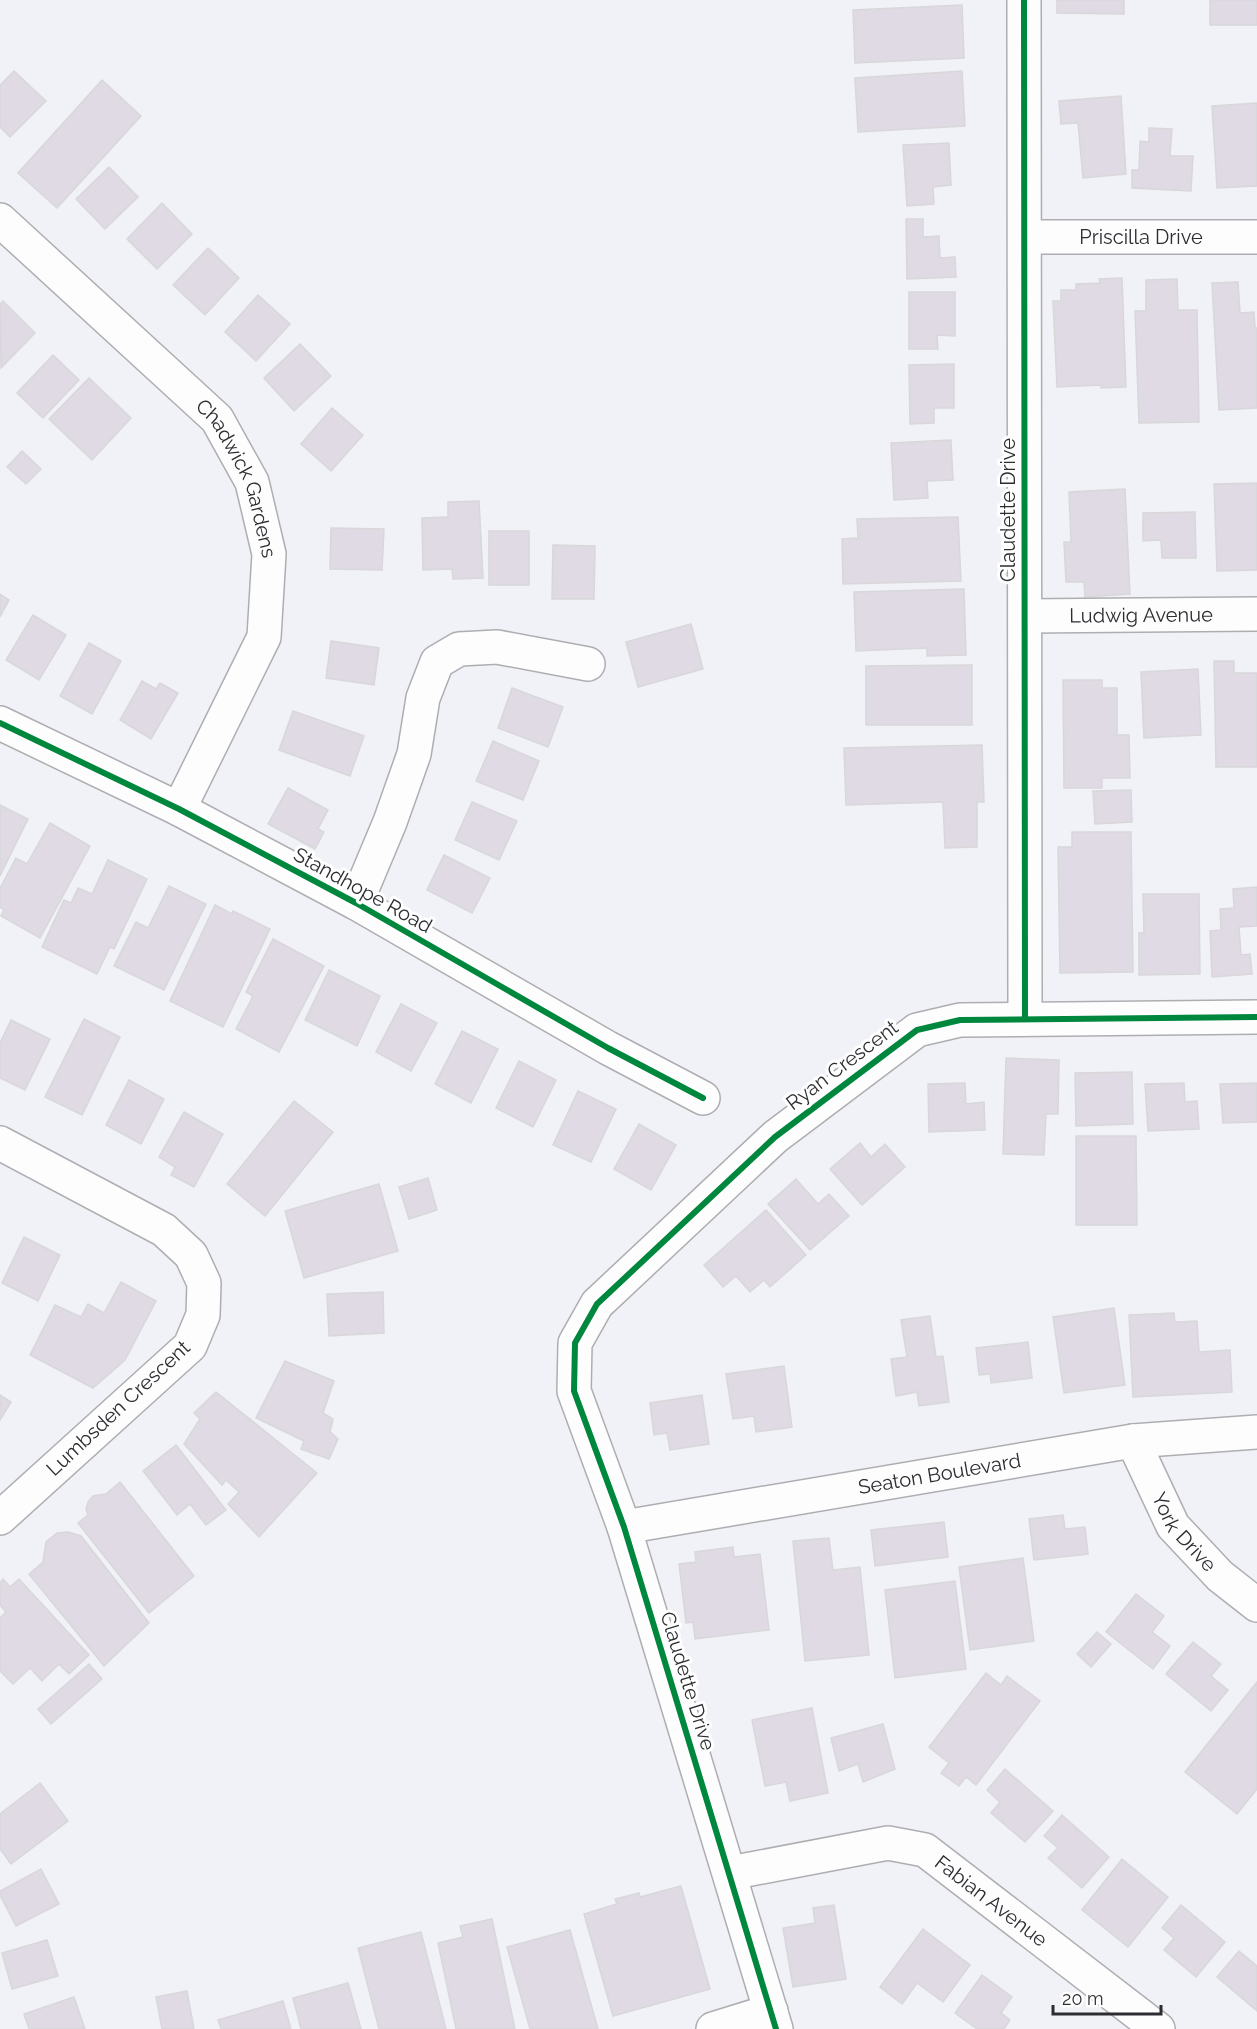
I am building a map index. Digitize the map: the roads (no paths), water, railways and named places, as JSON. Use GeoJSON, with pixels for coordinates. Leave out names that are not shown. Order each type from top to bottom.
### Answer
{"type":"FeatureCollection","features":[{"type":"Feature","properties":{"kind":"street","name":"Claudette Drive"},"geometry":{"type":"LineString","coordinates":[[1024,0],[1025,1019]]}},
{"type":"Feature","properties":{"kind":"street","name":"Chadwick Gardens"},"geometry":{"type":"LineString","coordinates":[[0,220],[217,419],[252,482],[268,554],[264,637],[179,809]]}},
{"type":"Feature","properties":{"kind":"street","name":"Priscilla Drive"},"geometry":{"type":"LineString","coordinates":[[1025,237],[1257,237]]}},
{"type":"Feature","properties":{"kind":"street","name":"Ludwig Avenue"},"geometry":{"type":"LineString","coordinates":[[1025,616],[1257,614]]}},
{"type":"Feature","properties":{"kind":"street"},"geometry":{"type":"LineString","coordinates":[[356,903],[390,822],[414,754],[423,699],[437,662],[459,649],[497,646],[588,664]]}},
{"type":"Feature","properties":{"kind":"street","name":"Standhope Road"},"geometry":{"type":"LineString","coordinates":[[0,723],[179,809],[356,903],[608,1048],[703,1098]]}},
{"type":"Feature","properties":{"kind":"street","name":"Ryan Crescent"},"geometry":{"type":"LineString","coordinates":[[575,1343],[597,1304],[775,1137],[917,1030],[960,1020],[1257,1017]]}},
{"type":"Feature","properties":{"kind":"street","name":"Lumbsden Crescent"},"geometry":{"type":"LineString","coordinates":[[0,1143],[164,1230],[191,1256],[204,1283],[203,1315],[190,1346],[0,1518]]}},
{"type":"Feature","properties":{"kind":"street","name":"Claudette Drive"},"geometry":{"type":"LineString","coordinates":[[575,1343],[574,1391],[624,1527],[774,2020]]}},
{"type":"Feature","properties":{"kind":"street","name":"Seaton Boulevard"},"geometry":{"type":"LineString","coordinates":[[624,1527],[1133,1441],[1257,1432]]}},
{"type":"Feature","properties":{"kind":"street","name":"York Drive"},"geometry":{"type":"LineString","coordinates":[[1133,1441],[1173,1526],[1220,1576],[1257,1605]]}},
{"type":"Feature","properties":{"kind":"street","name":"Fabian Avenue"},"geometry":{"type":"LineString","coordinates":[[730,1873],[888,1843],[925,1850],[1158,2029]]}},
{"type":"Feature","properties":{"kind":"street"},"geometry":{"type":"LineString","coordinates":[[713,2029],[774,2020]]}}]}
